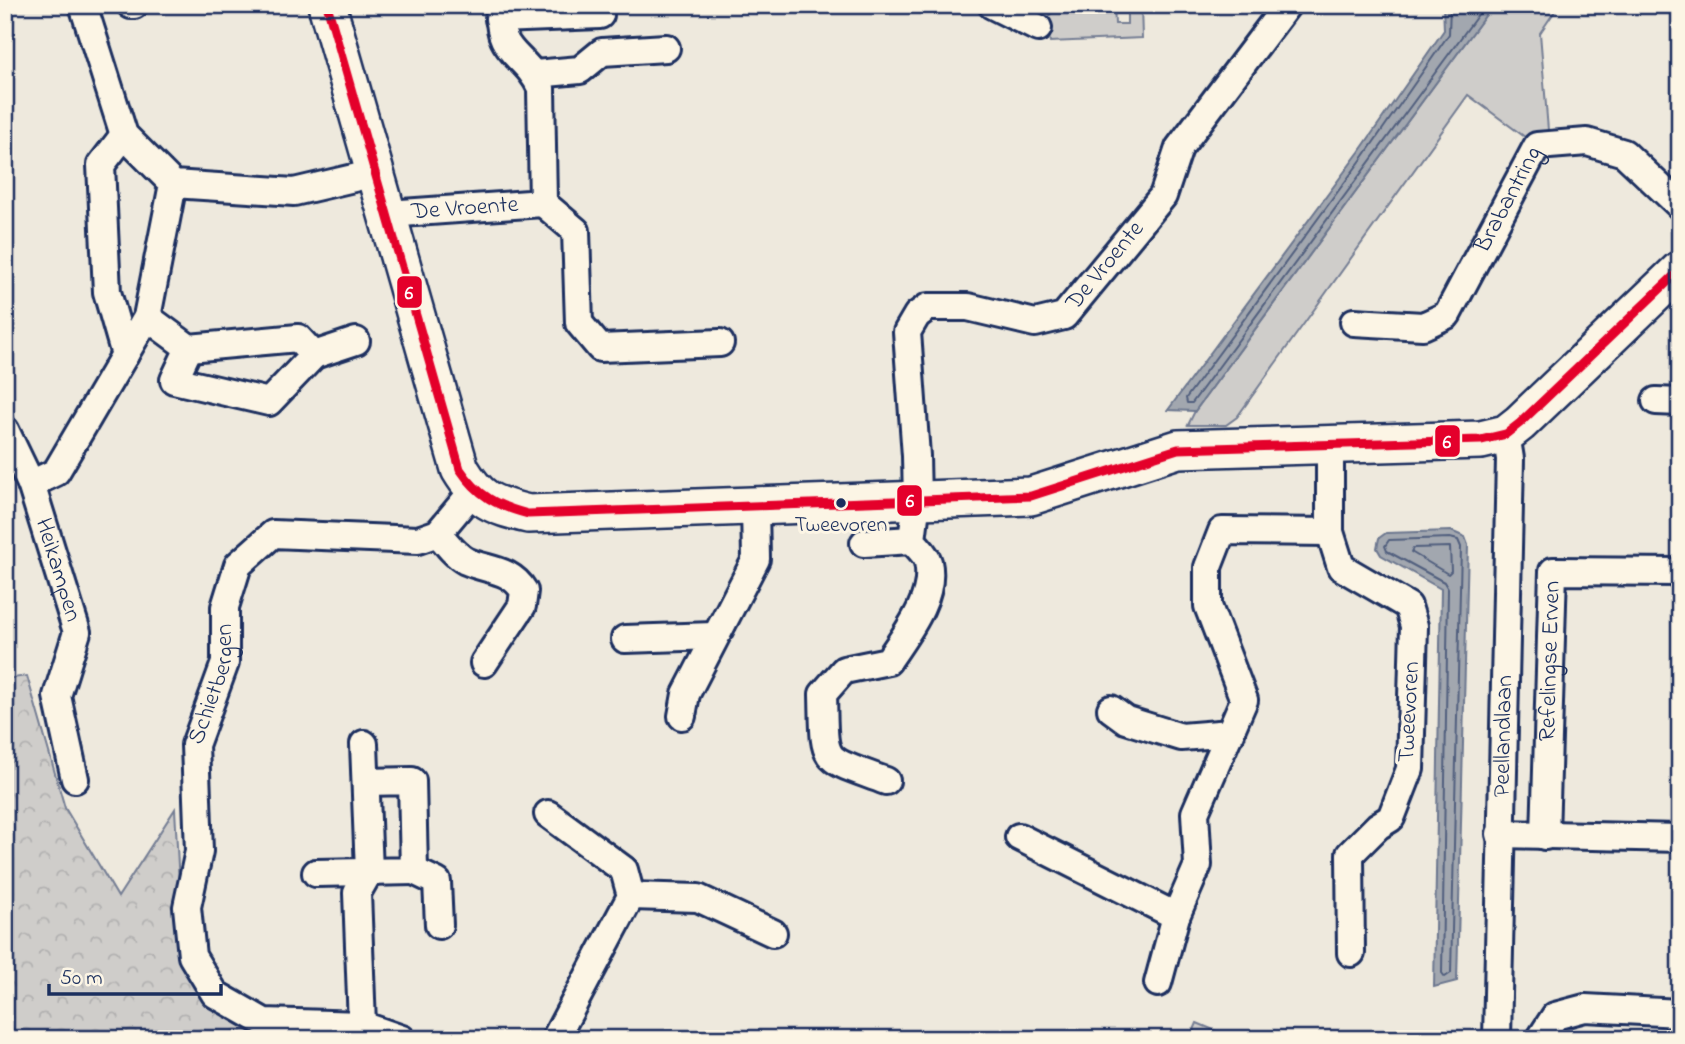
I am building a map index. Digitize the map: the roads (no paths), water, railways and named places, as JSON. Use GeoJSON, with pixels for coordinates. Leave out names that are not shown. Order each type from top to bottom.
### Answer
{"type":"FeatureCollection","features":[{"type":"Feature","properties":{"kind":"street"},"geometry":{"type":"LineString","coordinates":[[83,5],[124,135],[173,184],[294,192],[375,173]]}},
{"type":"Feature","properties":{"kind":"street"},"geometry":{"type":"LineString","coordinates":[[327,5],[460,468],[473,491],[494,505],[528,514],[1031,496],[1178,449],[1481,440],[1506,434],[1680,270]]}},
{"type":"Feature","properties":{"kind":"street"},"geometry":{"type":"LineString","coordinates":[[992,5],[1038,28]]}},
{"type":"Feature","properties":{"kind":"street","name":"De Vroente"},"geometry":{"type":"LineString","coordinates":[[917,500],[907,332],[917,315],[928,307],[968,307],[1035,323],[1064,316],[1164,196],[1179,148],[1287,5]]}},
{"type":"Feature","properties":{"kind":"street"},"geometry":{"type":"LineString","coordinates":[[600,15],[500,12],[505,45],[535,74],[580,70],[602,52],[666,48]]}},
{"type":"Feature","properties":{"kind":"street","name":"De Vroente"},"geometry":{"type":"LineString","coordinates":[[535,74],[541,89],[543,203]]}},
{"type":"Feature","properties":{"kind":"street"},"geometry":{"type":"LineString","coordinates":[[124,135],[101,165],[107,292],[125,355]]}},
{"type":"Feature","properties":{"kind":"street","name":"Brabantring"},"geometry":{"type":"LineString","coordinates":[[1354,322],[1423,326],[1447,315],[1537,146],[1587,142],[1625,153],[1680,206]]}},
{"type":"Feature","properties":{"kind":"street","name":"Heikampen"},"geometry":{"type":"LineString","coordinates":[[31,484],[56,472],[147,317],[173,184]]}},
{"type":"Feature","properties":{"kind":"street","name":"De Vroente"},"geometry":{"type":"LineString","coordinates":[[388,214],[543,203],[576,231],[579,323],[600,348],[720,343]]}},
{"type":"Feature","properties":{"kind":"street"},"geometry":{"type":"LineString","coordinates":[[147,317],[189,348],[298,338],[314,355]]}},
{"type":"Feature","properties":{"kind":"street"},"geometry":{"type":"LineString","coordinates":[[189,348],[174,380],[269,402],[314,355],[356,341]]}},
{"type":"Feature","properties":{"kind":"street","name":"Heikampen"},"geometry":{"type":"LineString","coordinates":[[5,430],[31,484],[76,632],[57,696],[75,779]]}},
{"type":"Feature","properties":{"kind":"street","name":"Peellandlaan"},"geometry":{"type":"LineString","coordinates":[[1497,1039],[1510,459],[1506,434]]}},
{"type":"Feature","properties":{"kind":"street","name":"Tweevoren"},"geometry":{"type":"LineString","coordinates":[[1330,444],[1330,532],[1341,567],[1408,606],[1414,626],[1410,769],[1391,818],[1378,826],[1350,854],[1351,953]]}},
{"type":"Feature","properties":{"kind":"street"},"geometry":{"type":"LineString","coordinates":[[473,491],[438,533],[467,561],[495,568],[518,581],[524,591],[522,606],[484,663]]}},
{"type":"Feature","properties":{"kind":"street"},"geometry":{"type":"LineString","coordinates":[[886,781],[834,762],[824,751],[822,694],[844,670],[888,661],[914,623],[927,588],[928,560],[912,540],[917,500]]}},
{"type":"Feature","properties":{"kind":"street"},"geometry":{"type":"LineString","coordinates":[[682,716],[686,694],[756,559],[755,506]]}},
{"type":"Feature","properties":{"kind":"street"},"geometry":{"type":"LineString","coordinates":[[1158,983],[1176,916],[1198,865],[1195,813],[1244,700],[1208,606],[1208,566],[1216,542],[1222,531],[1330,532]]}},
{"type":"Feature","properties":{"kind":"street","name":"Schietbergen"},"geometry":{"type":"LineString","coordinates":[[402,1039],[362,1025],[264,1022],[215,994],[192,956],[187,906],[199,851],[195,744],[225,663],[225,607],[238,565],[273,534],[418,540],[438,533]]}},
{"type":"Feature","properties":{"kind":"street"},"geometry":{"type":"LineString","coordinates":[[864,542],[912,540]]}},
{"type":"Feature","properties":{"kind":"street","name":"Refelingse Erven"},"geometry":{"type":"LineString","coordinates":[[1545,835],[1553,571],[1680,572]]}},
{"type":"Feature","properties":{"kind":"street"},"geometry":{"type":"LineString","coordinates":[[625,639],[715,636]]}},
{"type":"Feature","properties":{"kind":"street"},"geometry":{"type":"LineString","coordinates":[[1111,709],[1126,720],[1181,737],[1231,733]]}},
{"type":"Feature","properties":{"kind":"street"},"geometry":{"type":"LineString","coordinates":[[362,1025],[357,893],[369,872],[365,744]]}},
{"type":"Feature","properties":{"kind":"street"},"geometry":{"type":"LineString","coordinates":[[366,782],[412,781],[414,871]]}},
{"type":"Feature","properties":{"kind":"street"},"geometry":{"type":"LineString","coordinates":[[548,814],[624,870],[631,896],[555,1039]]}},
{"type":"Feature","properties":{"kind":"street"},"geometry":{"type":"LineString","coordinates":[[1500,834],[1680,838]]}},
{"type":"Feature","properties":{"kind":"street"},"geometry":{"type":"LineString","coordinates":[[1019,838],[1176,916]]}},
{"type":"Feature","properties":{"kind":"street"},"geometry":{"type":"LineString","coordinates":[[316,873],[414,871],[437,882],[439,925]]}},
{"type":"Feature","properties":{"kind":"street"},"geometry":{"type":"LineString","coordinates":[[631,896],[698,898],[773,933]]}},
{"type":"Feature","properties":{"kind":"street"},"geometry":{"type":"LineString","coordinates":[[1541,1039],[1555,1016],[1585,1008],[1680,1013]]}},
{"type":"Feature","properties":{"kind":"water"},"geometry":{"type":"Polygon","coordinates":[[[1443,5],[1493,5],[1195,411],[1168,410],[1359,152],[1444,30],[1443,5]]]}},
{"type":"Feature","properties":{"kind":"water"},"geometry":{"type":"Polygon","coordinates":[[[1451,531],[1465,537],[1468,545],[1457,981],[1434,987],[1441,589],[1381,555],[1377,548],[1379,538],[1386,533],[1451,531]]]}},
{"type":"Feature","properties":{"kind":"place","name":"Tweevoren"},"geometry":{"type":"Point","coordinates":[841,503]}}]}
